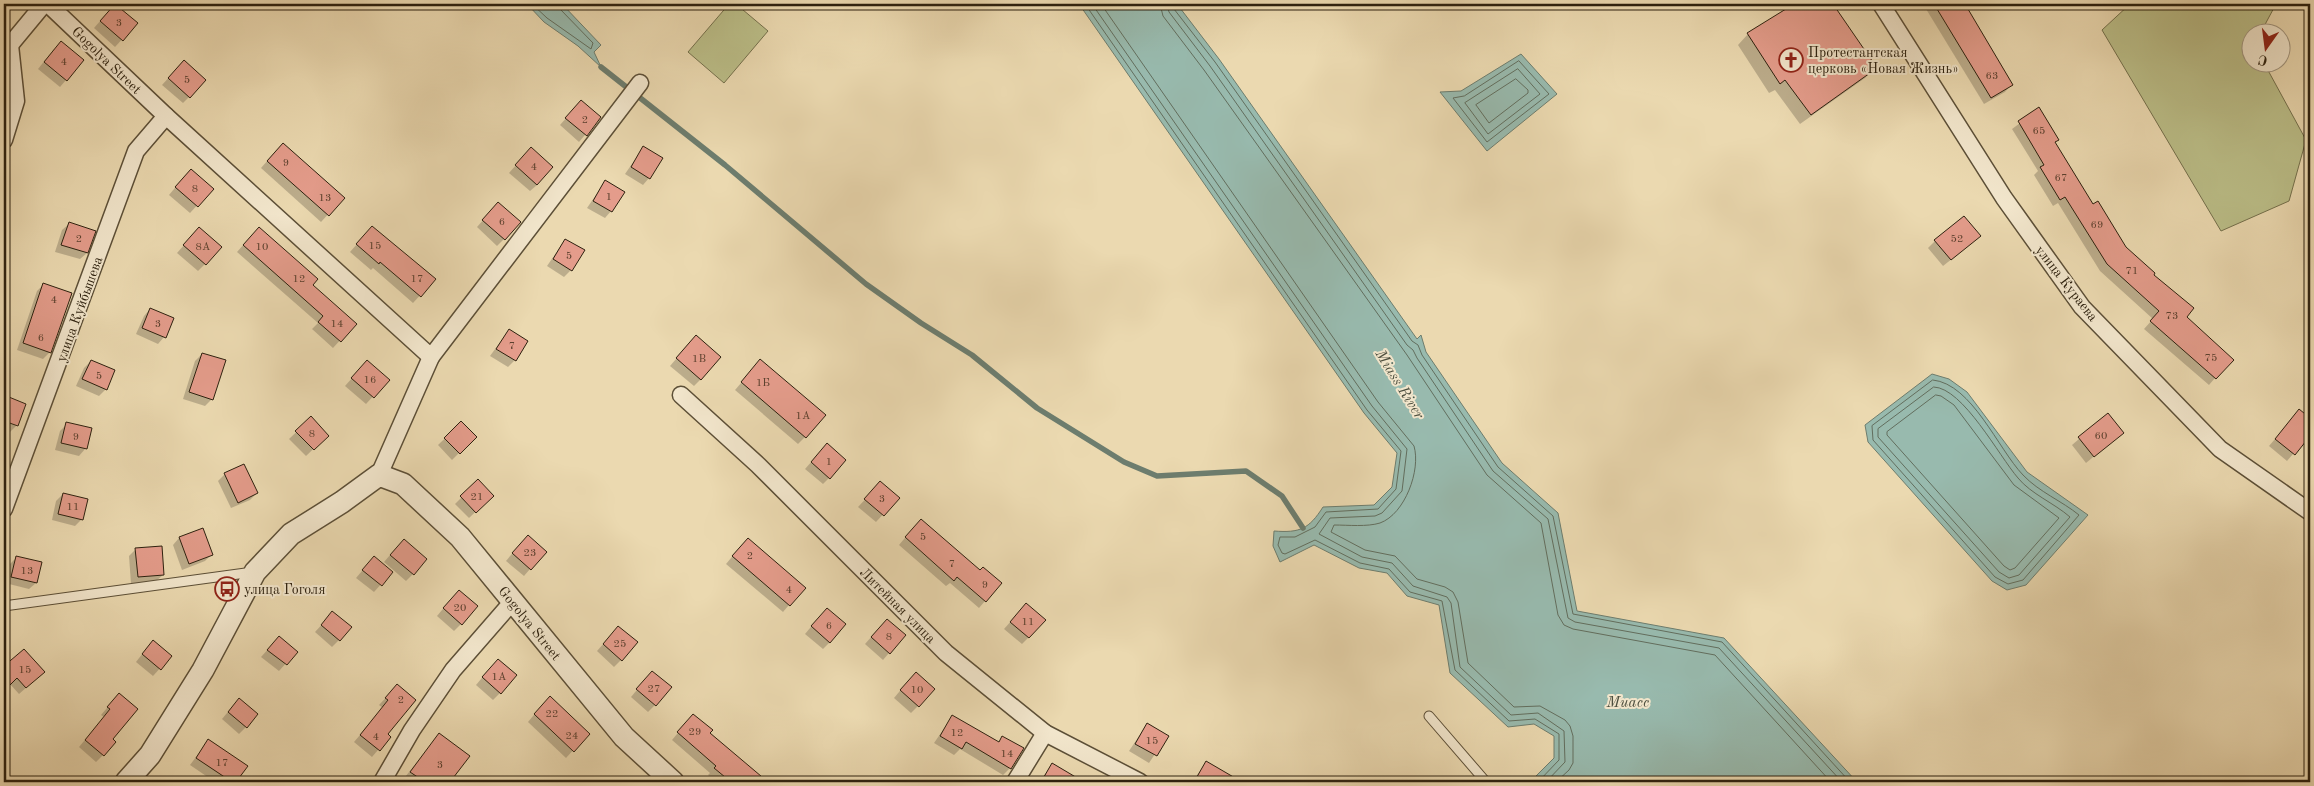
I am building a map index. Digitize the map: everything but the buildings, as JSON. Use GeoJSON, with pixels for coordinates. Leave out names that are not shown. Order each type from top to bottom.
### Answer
{"type":"FeatureCollection","features":[{"type":"Feature","properties":{"kind":"street"},"geometry":{"type":"LineString","coordinates":[[4,140],[16,101],[7,47],[46,4]]}},
{"type":"Feature","properties":{"kind":"street","name":"Gogolya Street"},"geometry":{"type":"LineString","coordinates":[[46,4],[431,357]]}},
{"type":"Feature","properties":{"kind":"street","name":"улица Кураева"},"geometry":{"type":"LineString","coordinates":[[1881,4],[2004,198],[2082,307],[2220,449],[2310,512]]}},
{"type":"Feature","properties":{"kind":"street"},"geometry":{"type":"LineString","coordinates":[[126,782],[150,754],[203,670],[255,572],[291,534],[342,502],[379,475],[431,357],[640,83]]}},
{"type":"Feature","properties":{"kind":"street","name":"улица Куйбышева"},"geometry":{"type":"LineString","coordinates":[[4,509],[136,151],[166,116]]}},
{"type":"Feature","properties":{"kind":"street","name":"Литейная улица"},"geometry":{"type":"LineString","coordinates":[[681,395],[758,465],[946,653],[1046,733],[1140,782]]}},
{"type":"Feature","properties":{"kind":"street","name":"Gogolya Street"},"geometry":{"type":"LineString","coordinates":[[379,475],[403,484],[460,537],[624,737],[673,782]]}},
{"type":"Feature","properties":{"kind":"street"},"geometry":{"type":"LineString","coordinates":[[382,782],[412,730],[453,670],[513,601]]}},
{"type":"Feature","properties":{"kind":"street"},"geometry":{"type":"LineString","coordinates":[[1015,782],[1046,733]]}},
{"type":"Feature","properties":{"kind":"lane"},"geometry":{"type":"LineString","coordinates":[[4,606],[255,572]]}},
{"type":"Feature","properties":{"kind":"lane"},"geometry":{"type":"LineString","coordinates":[[1429,716],[1486,782]]}},
{"type":"Feature","properties":{"kind":"green space"},"geometry":{"type":"Polygon","coordinates":[[[729,4],[736,4],[768,31],[724,83],[688,52],[729,4]]]}},
{"type":"Feature","properties":{"kind":"green space"},"geometry":{"type":"Polygon","coordinates":[[[2130,4],[2276,4],[2266,22],[2242,22],[2242,72],[2269,72],[2306,140],[2289,201],[2221,231],[2102,30],[2130,4]]]}},
{"type":"Feature","properties":{"kind":"water"},"geometry":{"type":"Polygon","coordinates":[[[527,4],[562,4],[601,45],[594,52],[601,67],[578,46],[544,22],[527,4]]]}},
{"type":"Feature","properties":{"kind":"water","name":"Миасс"},"geometry":{"type":"Polygon","coordinates":[[[1079,4],[1177,4],[1219,59],[1417,339],[1421,335],[1426,352],[1502,463],[1558,513],[1577,611],[1724,638],[1857,782],[1533,782],[1534,778],[1554,758],[1554,736],[1534,724],[1508,727],[1450,673],[1439,605],[1407,596],[1387,573],[1359,568],[1314,545],[1280,562],[1273,546],[1274,531],[1291,531],[1303,528],[1313,520],[1323,507],[1374,505],[1392,487],[1397,453],[1364,413],[1079,4]]]}},
{"type":"Feature","properties":{"kind":"water"},"geometry":{"type":"Polygon","coordinates":[[[1521,54],[1557,94],[1487,151],[1440,92],[1461,91],[1521,54]]]}},
{"type":"Feature","properties":{"kind":"water"},"geometry":{"type":"Polygon","coordinates":[[[1932,374],[1949,379],[1967,392],[2027,472],[2088,515],[2026,585],[2007,590],[1992,581],[1868,442],[1865,425],[1932,374]]]}},
{"type":"Feature","properties":{"kind":"waterway"},"geometry":{"type":"LineString","coordinates":[[601,67],[725,165],[866,284],[921,323],[972,355],[1037,408],[1124,462],[1157,476],[1246,471],[1282,496],[1303,528]]}},
{"type":"Feature","properties":{"kind":"place","name":"Протестантская церковь «Новая Жизнь»"},"geometry":{"type":"Point","coordinates":[1791,60]}},
{"type":"Feature","properties":{"kind":"place","name":"улица Гоголя"},"geometry":{"type":"Point","coordinates":[227,589]}},
{"type":"Feature","properties":{"kind":"water label","name":"Miass River"},"geometry":{"type":"Point","coordinates":[1400,384]}}]}
